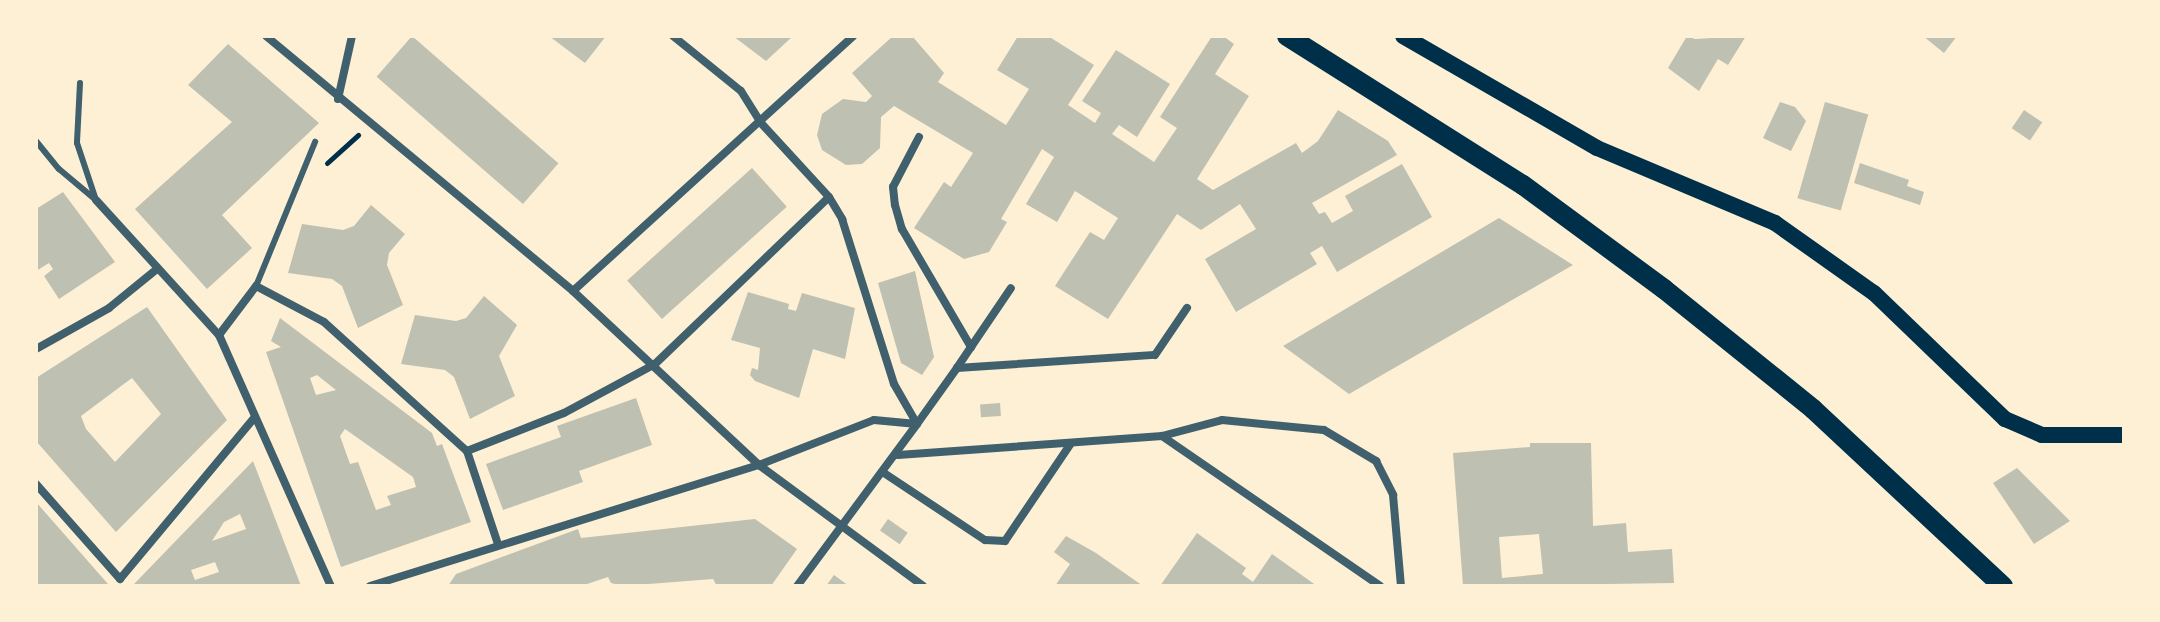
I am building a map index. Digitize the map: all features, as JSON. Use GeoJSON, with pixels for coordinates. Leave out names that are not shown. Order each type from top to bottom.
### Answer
{"type":"FeatureCollection","features":[{"type":"Feature","properties":{"kind":"main road"},"geometry":{"type":"LineString","coordinates":[[1287,36],[1523,185],[1664,289],[1813,409],[2003,586]]}},
{"type":"Feature","properties":{"kind":"main road"},"geometry":{"type":"LineString","coordinates":[[1403,36],[1597,148],[1775,223],[1874,293],[2005,419],[2042,435],[2124,435]]}},
{"type":"Feature","properties":{"kind":"street"},"geometry":{"type":"LineString","coordinates":[[266,36],[369,125],[573,291],[655,364],[759,465],[923,586]]}},
{"type":"Feature","properties":{"kind":"street"},"geometry":{"type":"LineString","coordinates":[[338,99],[352,36]]}},
{"type":"Feature","properties":{"kind":"street"},"geometry":{"type":"LineString","coordinates":[[673,36],[741,91],[761,123],[829,197],[842,219],[894,384],[917,424]]}},
{"type":"Feature","properties":{"kind":"street"},"geometry":{"type":"LineString","coordinates":[[573,291],[853,36]]}},
{"type":"Feature","properties":{"kind":"street"},"geometry":{"type":"LineString","coordinates":[[919,137],[893,187],[895,205],[902,229],[971,347]]}},
{"type":"Feature","properties":{"kind":"street"},"geometry":{"type":"LineString","coordinates":[[467,451],[564,413],[655,364],[829,197]]}},
{"type":"Feature","properties":{"kind":"street"},"geometry":{"type":"LineString","coordinates":[[96,200],[219,335],[250,397],[254,418],[331,586]]}},
{"type":"Feature","properties":{"kind":"street"},"geometry":{"type":"LineString","coordinates":[[36,349],[109,308],[157,269]]}},
{"type":"Feature","properties":{"kind":"street"},"geometry":{"type":"LineString","coordinates":[[219,335],[256,286],[324,322],[467,451],[498,544]]}},
{"type":"Feature","properties":{"kind":"street"},"geometry":{"type":"LineString","coordinates":[[797,586],[898,455],[1011,288]]}},
{"type":"Feature","properties":{"kind":"street"},"geometry":{"type":"LineString","coordinates":[[957,368],[1155,355],[1187,308]]}},
{"type":"Feature","properties":{"kind":"street"},"geometry":{"type":"LineString","coordinates":[[36,484],[120,579],[254,418]]}},
{"type":"Feature","properties":{"kind":"street"},"geometry":{"type":"LineString","coordinates":[[372,586],[498,544],[759,465],[874,420],[917,424]]}},
{"type":"Feature","properties":{"kind":"street"},"geometry":{"type":"LineString","coordinates":[[898,455],[1162,436],[1222,420],[1324,430],[1376,461],[1393,495],[1401,586]]}},
{"type":"Feature","properties":{"kind":"street"},"geometry":{"type":"LineString","coordinates":[[1162,436],[1380,586]]}},
{"type":"Feature","properties":{"kind":"street"},"geometry":{"type":"LineString","coordinates":[[884,473],[985,540],[1005,541],[1071,443]]}},
{"type":"Feature","properties":{"kind":"lane"},"geometry":{"type":"LineString","coordinates":[[80,83],[77,143],[96,200]]}},
{"type":"Feature","properties":{"kind":"lane"},"geometry":{"type":"LineString","coordinates":[[36,141],[59,169],[96,200]]}},
{"type":"Feature","properties":{"kind":"lane"},"geometry":{"type":"LineString","coordinates":[[256,286],[315,142]]}},
{"type":"Feature","properties":{"kind":"path"},"geometry":{"type":"LineString","coordinates":[[321,169],[369,125]]}},
{"type":"Feature","properties":{"kind":"building"},"geometry":{"type":"Polygon","coordinates":[[[412,36],[558,163],[523,204],[377,77],[412,36]]]}},
{"type":"Feature","properties":{"kind":"building"},"geometry":{"type":"Polygon","coordinates":[[[549,36],[606,36],[585,63],[549,36]]]}},
{"type":"Feature","properties":{"kind":"building"},"geometry":{"type":"Polygon","coordinates":[[[733,36],[793,36],[766,61],[733,36]]]}},
{"type":"Feature","properties":{"kind":"building"},"geometry":{"type":"Polygon","coordinates":[[[893,36],[912,36],[944,73],[938,82],[1006,125],[1029,89],[997,70],[1018,36],[1048,36],[1094,65],[1068,105],[1095,123],[1101,113],[1082,101],[1116,50],[1170,84],[1137,137],[1119,125],[1112,134],[1154,162],[1177,128],[1160,117],[1212,36],[1223,36],[1234,44],[1215,74],[1249,96],[1197,179],[1213,190],[1296,143],[1302,153],[1318,141],[1338,110],[1388,141],[1397,155],[1312,203],[1319,214],[1325,212],[1332,223],[1353,211],[1345,196],[1402,164],[1432,217],[1337,272],[1322,246],[1310,253],[1317,264],[1236,312],[1205,259],[1256,229],[1240,204],[1201,230],[1177,214],[1108,319],[1055,286],[1090,232],[1104,240],[1118,218],[1075,191],[1057,222],[1026,204],[1054,157],[1042,149],[1001,219],[1007,222],[989,252],[964,259],[914,228],[944,182],[951,187],[973,153],[894,106],[881,117],[880,148],[862,164],[846,165],[822,150],[817,135],[822,114],[843,99],[866,102],[872,96],[852,73],[893,36]]]}},
{"type":"Feature","properties":{"kind":"building"},"geometry":{"type":"Polygon","coordinates":[[[1687,36],[1695,39],[1746,36],[1728,65],[1718,59],[1699,91],[1668,68],[1687,36]]]}},
{"type":"Feature","properties":{"kind":"building"},"geometry":{"type":"Polygon","coordinates":[[[1923,36],[1957,36],[1944,53],[1923,36]]]}},
{"type":"Feature","properties":{"kind":"building"},"geometry":{"type":"Polygon","coordinates":[[[228,44],[319,123],[222,215],[252,248],[207,289],[135,209],[232,122],[188,85],[228,44]]]}},
{"type":"Feature","properties":{"kind":"building"},"geometry":{"type":"Polygon","coordinates":[[[1780,102],[1795,107],[1806,121],[1791,151],[1763,138],[1780,102]]]}},
{"type":"Feature","properties":{"kind":"building"},"geometry":{"type":"Polygon","coordinates":[[[1825,102],[1868,114],[1841,211],[1797,198],[1825,102]]]}},
{"type":"Feature","properties":{"kind":"building"},"geometry":{"type":"Polygon","coordinates":[[[2024,110],[2042,122],[2030,141],[2012,128],[2024,110]]]}},
{"type":"Feature","properties":{"kind":"building"},"geometry":{"type":"Polygon","coordinates":[[[1860,163],[1909,180],[1907,186],[1924,192],[1920,205],[1854,183],[1860,163]]]}},
{"type":"Feature","properties":{"kind":"building"},"geometry":{"type":"Polygon","coordinates":[[[752,168],[787,207],[662,319],[627,280],[752,168]]]}},
{"type":"Feature","properties":{"kind":"building"},"geometry":{"type":"Polygon","coordinates":[[[63,192],[115,262],[59,299],[44,276],[53,269],[49,263],[36,271],[36,209],[63,192]]]}},
{"type":"Feature","properties":{"kind":"building"},"geometry":{"type":"Polygon","coordinates":[[[371,205],[405,234],[389,253],[387,265],[403,305],[358,328],[342,286],[332,279],[288,273],[302,224],[343,230],[354,226],[371,205]]]}},
{"type":"Feature","properties":{"kind":"building"},"geometry":{"type":"Polygon","coordinates":[[[1499,218],[1573,265],[1349,394],[1283,346],[1499,218]]]}},
{"type":"Feature","properties":{"kind":"building"},"geometry":{"type":"Polygon","coordinates":[[[915,271],[934,357],[922,375],[901,363],[878,283],[915,271]]]}},
{"type":"Feature","properties":{"kind":"building"},"geometry":{"type":"Polygon","coordinates":[[[748,292],[789,304],[788,309],[796,311],[802,293],[855,308],[845,359],[813,349],[799,398],[755,381],[750,375],[752,368],[758,370],[760,348],[731,340],[748,292]]]}},
{"type":"Feature","properties":{"kind":"building"},"geometry":{"type":"Polygon","coordinates":[[[484,296],[517,325],[499,356],[515,396],[470,419],[454,377],[445,370],[401,364],[415,315],[456,321],[466,318],[484,296]]]}},
{"type":"Feature","properties":{"kind":"building"},"geometry":{"type":"Polygon","coordinates":[[[147,307],[227,420],[116,532],[36,441],[36,378],[147,307]],[[132,378],[81,416],[86,429],[115,462],[161,414],[132,378]]]}},
{"type":"Feature","properties":{"kind":"building"},"geometry":{"type":"Polygon","coordinates":[[[280,318],[432,433],[437,446],[442,444],[471,522],[341,567],[266,352],[281,347],[271,341],[280,318]],[[317,375],[310,378],[316,395],[336,390],[317,375]],[[345,429],[340,436],[350,464],[358,462],[376,510],[391,505],[387,496],[416,487],[413,477],[345,429]]]}},
{"type":"Feature","properties":{"kind":"building"},"geometry":{"type":"Polygon","coordinates":[[[636,398],[652,445],[579,471],[583,482],[503,510],[486,464],[561,437],[557,426],[636,398]]]}},
{"type":"Feature","properties":{"kind":"building"},"geometry":{"type":"Polygon","coordinates":[[[1000,403],[1001,416],[981,417],[980,404],[1000,403]]]}},
{"type":"Feature","properties":{"kind":"building"},"geometry":{"type":"Polygon","coordinates":[[[1530,443],[1591,443],[1593,526],[1626,523],[1628,552],[1672,549],[1674,583],[1463,586],[1453,453],[1530,447],[1530,443]],[[1539,534],[1499,537],[1502,578],[1543,574],[1539,534]]]}},
{"type":"Feature","properties":{"kind":"building"},"geometry":{"type":"Polygon","coordinates":[[[253,461],[301,586],[132,586],[253,461]],[[240,514],[224,522],[212,541],[246,529],[240,514]],[[215,562],[191,570],[195,580],[219,572],[215,562]]]}},
{"type":"Feature","properties":{"kind":"building"},"geometry":{"type":"Polygon","coordinates":[[[2017,468],[2070,521],[2034,544],[1993,483],[2017,468]]]}},
{"type":"Feature","properties":{"kind":"building"},"geometry":{"type":"Polygon","coordinates":[[[36,502],[108,584],[107,586],[36,586],[36,502]]]}},
{"type":"Feature","properties":{"kind":"building"},"geometry":{"type":"Polygon","coordinates":[[[755,519],[797,549],[771,586],[717,586],[713,579],[623,586],[611,583],[608,577],[581,586],[448,586],[456,574],[578,529],[581,538],[755,519]]]}},
{"type":"Feature","properties":{"kind":"building"},"geometry":{"type":"Polygon","coordinates":[[[888,519],[908,533],[900,544],[880,530],[888,519]]]}},
{"type":"Feature","properties":{"kind":"building"},"geometry":{"type":"Polygon","coordinates":[[[1197,533],[1246,568],[1242,574],[1253,582],[1272,554],[1317,586],[1160,586],[1197,533]]]}},
{"type":"Feature","properties":{"kind":"building"},"geometry":{"type":"Polygon","coordinates":[[[1066,536],[1143,586],[1055,586],[1070,564],[1054,552],[1066,536]]]}},
{"type":"Feature","properties":{"kind":"building"},"geometry":{"type":"Polygon","coordinates":[[[834,575],[849,586],[826,586],[834,575]]]}}]}
